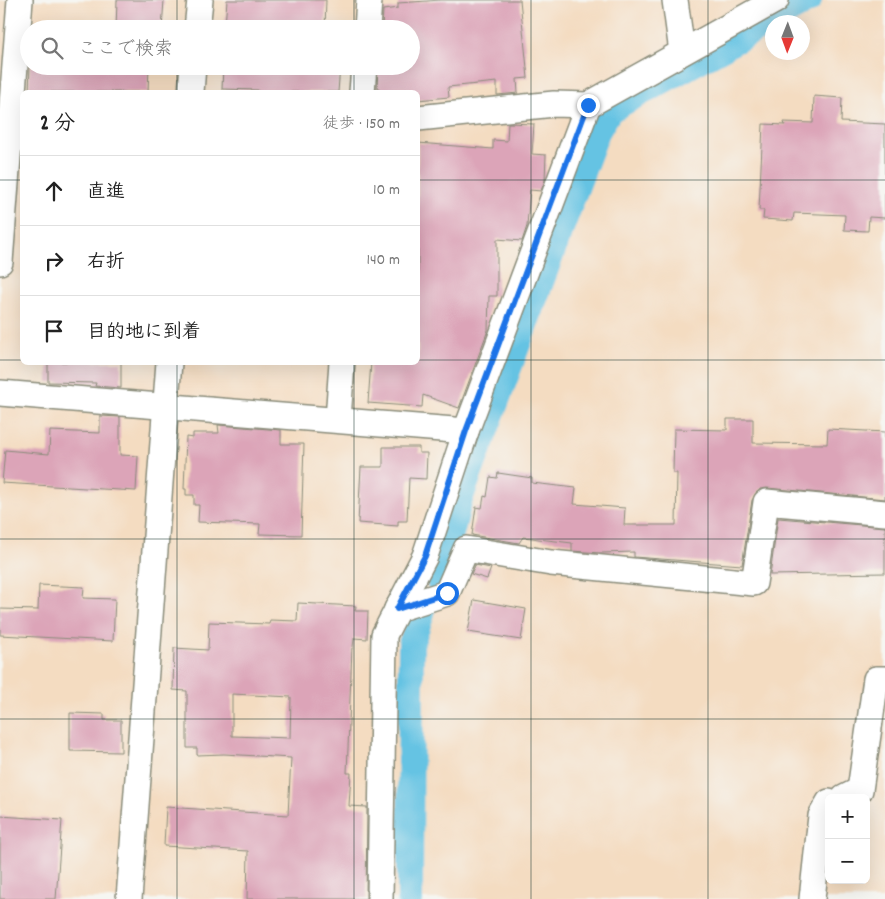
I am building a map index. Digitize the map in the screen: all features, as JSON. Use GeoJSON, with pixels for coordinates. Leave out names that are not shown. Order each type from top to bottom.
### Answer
{"type":"FeatureCollection","features":[{"type":"Feature","properties":{"kind":"street"},"geometry":{"type":"LineString","coordinates":[[198,20],[200,0]]}},
{"type":"Feature","properties":{"kind":"street"},"geometry":{"type":"LineString","coordinates":[[368,20],[369,0]]}},
{"type":"Feature","properties":{"kind":"street"},"geometry":{"type":"LineString","coordinates":[[675,0],[682,52]]}},
{"type":"Feature","properties":{"kind":"street"},"geometry":{"type":"LineString","coordinates":[[420,118],[554,104],[588,105],[776,0]]}},
{"type":"Feature","properties":{"kind":"street"},"geometry":{"type":"LineString","coordinates":[[0,262],[13,12]]}},
{"type":"Feature","properties":{"kind":"street"},"geometry":{"type":"LineString","coordinates":[[191,90],[192,75]]}},
{"type":"Feature","properties":{"kind":"street"},"geometry":{"type":"LineString","coordinates":[[362,90],[363,75]]}},
{"type":"Feature","properties":{"kind":"street"},"geometry":{"type":"LineString","coordinates":[[380,899],[384,635],[425,556],[466,431],[588,105]]}},
{"type":"Feature","properties":{"kind":"street"},"geometry":{"type":"LineString","coordinates":[[129,899],[169,365]]}},
{"type":"Feature","properties":{"kind":"street"},"geometry":{"type":"LineString","coordinates":[[338,420],[342,365]]}},
{"type":"Feature","properties":{"kind":"street"},"geometry":{"type":"LineString","coordinates":[[0,393],[466,431]]}},
{"type":"Feature","properties":{"kind":"street"},"geometry":{"type":"LineString","coordinates":[[397,609],[447,593],[466,549],[551,564],[754,583],[766,502],[885,513]]}},
{"type":"Feature","properties":{"kind":"street"},"geometry":{"type":"LineString","coordinates":[[852,794],[860,790],[876,679],[885,679]]}},
{"type":"Feature","properties":{"kind":"street"},"geometry":{"type":"LineString","coordinates":[[812,899],[821,816],[825,809]]}},
{"type":"Feature","properties":{"kind":"building"},"geometry":{"type":"Polygon","coordinates":[[[117,0],[164,0],[163,20],[116,20],[117,0]]]}},
{"type":"Feature","properties":{"kind":"building"},"geometry":{"type":"Polygon","coordinates":[[[227,0],[326,0],[325,20],[225,20],[227,0]]]}},
{"type":"Feature","properties":{"kind":"building"},"geometry":{"type":"Polygon","coordinates":[[[441,0],[520,0],[528,78],[517,79],[518,93],[497,95],[497,82],[448,87],[449,97],[420,100],[420,90],[377,89],[378,75],[420,75],[420,20],[382,20],[383,10],[398,8],[398,3],[441,0]]]}},
{"type":"Feature","properties":{"kind":"building"},"geometry":{"type":"Polygon","coordinates":[[[30,75],[149,75],[148,90],[29,90],[30,75]]]}},
{"type":"Feature","properties":{"kind":"building"},"geometry":{"type":"Polygon","coordinates":[[[223,75],[339,75],[338,90],[222,89],[223,75]]]}},
{"type":"Feature","properties":{"kind":"building"},"geometry":{"type":"Polygon","coordinates":[[[814,96],[842,98],[841,122],[885,124],[885,218],[869,217],[868,231],[844,230],[845,215],[794,213],[793,221],[763,219],[764,210],[759,210],[763,124],[785,125],[784,122],[813,123],[814,96]]]}},
{"type":"Feature","properties":{"kind":"building"},"geometry":{"type":"Polygon","coordinates":[[[508,123],[534,124],[532,154],[546,155],[545,180],[541,191],[530,190],[527,226],[522,241],[497,239],[497,296],[489,296],[488,330],[459,408],[423,395],[422,407],[368,403],[371,365],[420,365],[420,143],[493,149],[493,140],[507,141],[508,123]]]}},
{"type":"Feature","properties":{"kind":"building"},"geometry":{"type":"Polygon","coordinates":[[[48,365],[121,365],[121,388],[95,386],[96,383],[48,382],[48,365]]]}},
{"type":"Feature","properties":{"kind":"building"},"geometry":{"type":"Polygon","coordinates":[[[100,416],[120,417],[120,455],[138,456],[136,491],[2,483],[5,450],[49,454],[50,431],[100,433],[100,416]]]}},
{"type":"Feature","properties":{"kind":"building"},"geometry":{"type":"Polygon","coordinates":[[[727,419],[753,419],[753,443],[827,444],[828,429],[885,432],[885,499],[767,488],[760,489],[752,500],[742,565],[634,557],[634,552],[601,553],[572,551],[572,543],[523,537],[519,543],[472,535],[476,507],[482,508],[484,496],[487,497],[490,477],[497,478],[498,473],[532,478],[532,483],[576,488],[574,504],[625,508],[624,525],[676,525],[677,473],[673,473],[674,429],[727,430],[727,419]]]}},
{"type":"Feature","properties":{"kind":"building"},"geometry":{"type":"Polygon","coordinates":[[[218,425],[281,430],[281,444],[304,444],[301,535],[259,534],[260,524],[198,522],[199,505],[194,505],[194,495],[186,495],[186,489],[184,489],[186,437],[193,438],[193,433],[219,433],[218,425]]]}},
{"type":"Feature","properties":{"kind":"building"},"geometry":{"type":"Polygon","coordinates":[[[383,447],[419,447],[419,453],[427,453],[426,479],[409,478],[407,521],[398,521],[398,526],[358,523],[361,467],[383,467],[383,447]]]}},
{"type":"Feature","properties":{"kind":"building"},"geometry":{"type":"Polygon","coordinates":[[[778,518],[885,527],[885,573],[770,575],[778,518]]]}},
{"type":"Feature","properties":{"kind":"building"},"geometry":{"type":"Polygon","coordinates":[[[475,565],[491,568],[487,579],[471,574],[475,565]]]}},
{"type":"Feature","properties":{"kind":"building"},"geometry":{"type":"Polygon","coordinates":[[[39,585],[84,587],[83,598],[115,599],[113,641],[0,635],[0,609],[38,610],[39,585]]]}},
{"type":"Feature","properties":{"kind":"building"},"geometry":{"type":"Polygon","coordinates":[[[474,600],[526,609],[521,640],[468,632],[474,600]]]}},
{"type":"Feature","properties":{"kind":"building"},"geometry":{"type":"Polygon","coordinates":[[[298,603],[356,606],[355,611],[368,611],[367,639],[354,638],[352,648],[347,773],[351,773],[349,806],[367,807],[366,899],[247,899],[248,851],[164,846],[166,807],[288,815],[291,758],[224,754],[197,755],[197,748],[187,748],[187,691],[173,690],[174,648],[208,650],[209,622],[269,624],[270,620],[297,621],[298,603]],[[232,694],[232,736],[290,738],[291,697],[232,694]]]}},
{"type":"Feature","properties":{"kind":"building"},"geometry":{"type":"Polygon","coordinates":[[[70,713],[104,714],[104,720],[121,720],[121,752],[70,751],[70,713]]]}},
{"type":"Feature","properties":{"kind":"building"},"geometry":{"type":"Polygon","coordinates":[[[0,816],[62,820],[56,899],[0,899],[0,816]]]}},
{"type":"Feature","properties":{"kind":"waterway"},"geometry":{"type":"LineString","coordinates":[[439,581],[459,502],[597,132],[610,110],[809,0]]}},
{"type":"Feature","properties":{"kind":"waterway"},"geometry":{"type":"LineString","coordinates":[[410,899],[411,644],[422,613]]}},
{"type":"Feature","properties":{"kind":"route"},"geometry":{"type":"LineString","coordinates":[[447,593],[397,609],[425,556],[444,505],[466,431],[588,105]]}}]}
